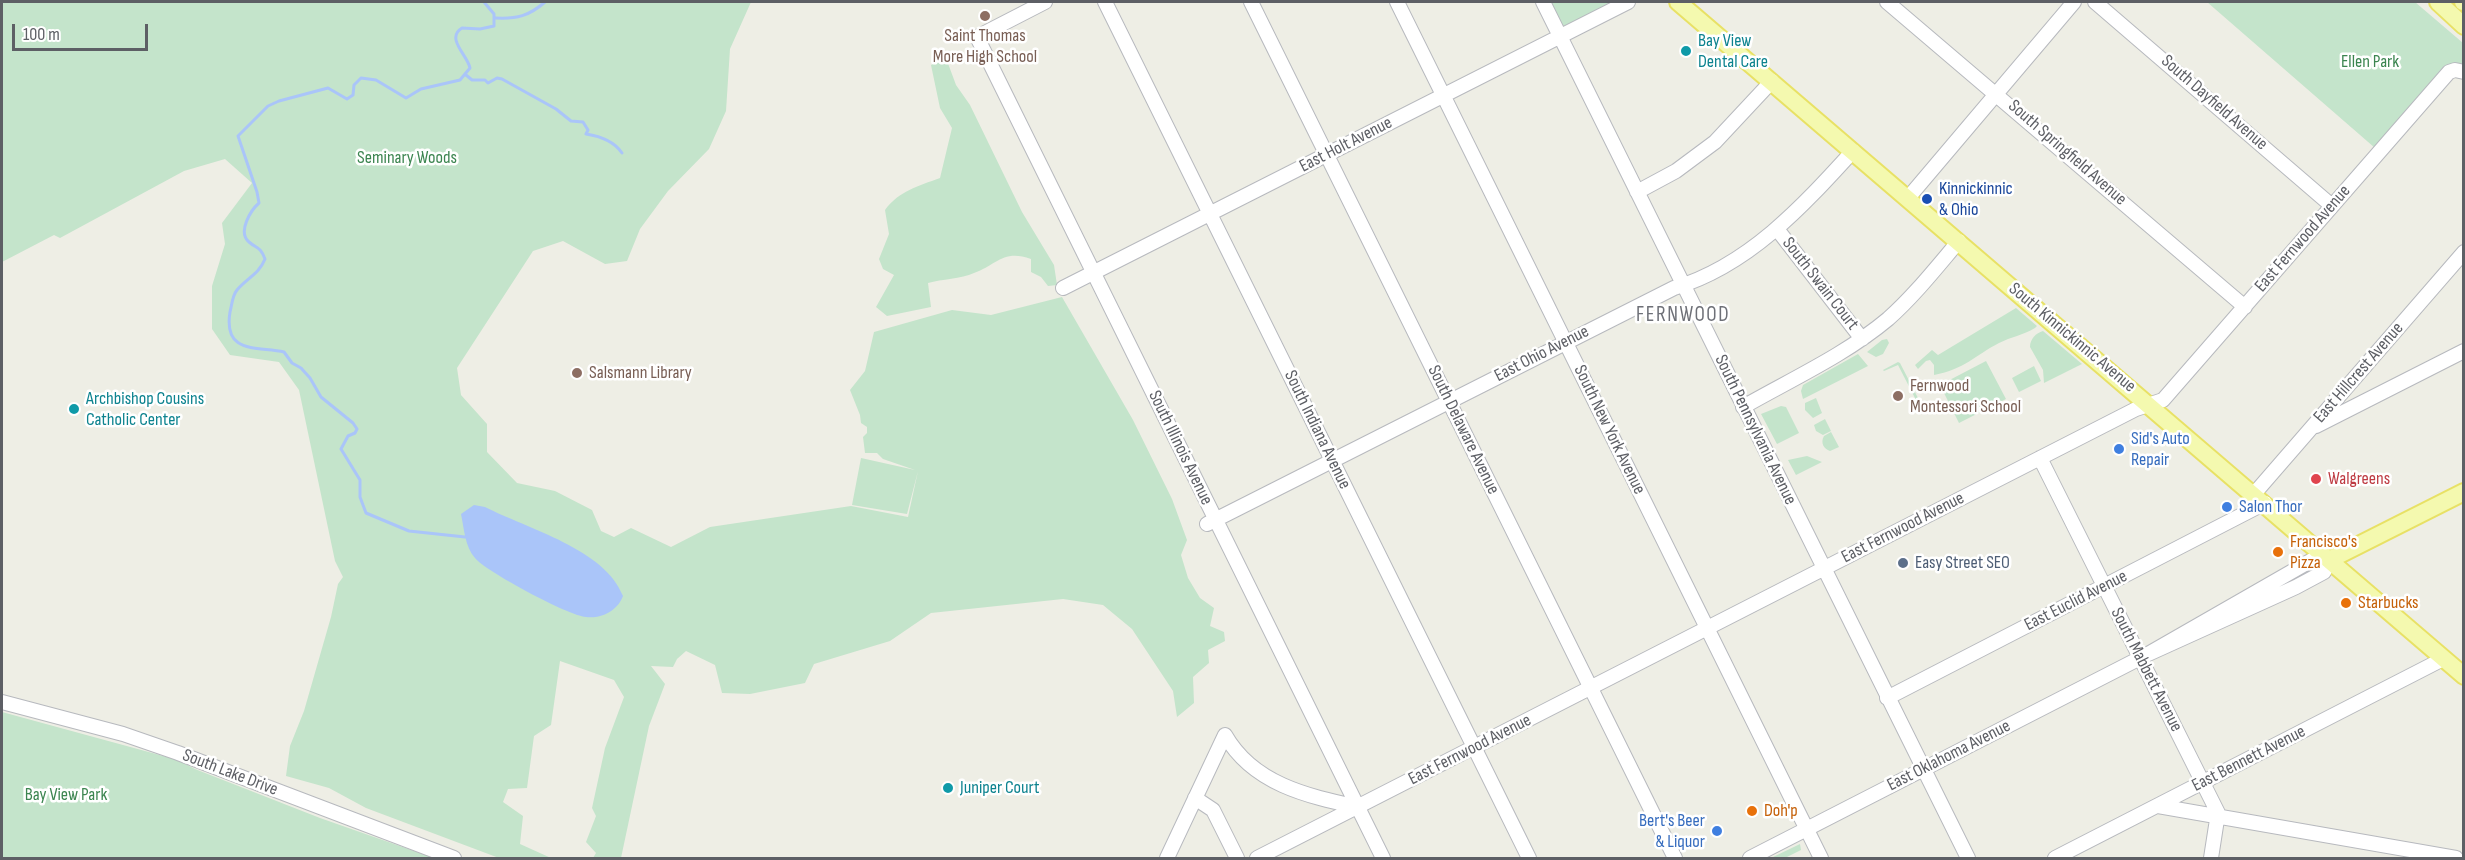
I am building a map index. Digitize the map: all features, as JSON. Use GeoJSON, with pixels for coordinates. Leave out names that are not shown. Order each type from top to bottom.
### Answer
{"type":"FeatureCollection","features":[{"type":"Feature","properties":{"kind":"main road","name":"South Kinnickinnic Avenue"},"geometry":{"type":"LineString","coordinates":[[1678,2],[2331,559],[2463,676]]}},
{"type":"Feature","properties":{"kind":"main road"},"geometry":{"type":"LineString","coordinates":[[2438,2],[2463,26]]}},
{"type":"Feature","properties":{"kind":"main road","name":"East Oklahoma Avenue"},"geometry":{"type":"LineString","coordinates":[[2331,559],[2463,492]]}},
{"type":"Feature","properties":{"kind":"street","name":"South Illinois Avenue"},"geometry":{"type":"LineString","coordinates":[[1045,2],[977,37],[1094,274],[1211,522],[1383,858]]}},
{"type":"Feature","properties":{"kind":"street","name":"South Indiana Avenue"},"geometry":{"type":"LineString","coordinates":[[1105,2],[1529,858]]}},
{"type":"Feature","properties":{"kind":"street","name":"South Delaware Avenue"},"geometry":{"type":"LineString","coordinates":[[1251,2],[1675,858]]}},
{"type":"Feature","properties":{"kind":"street","name":"South New York Avenue"},"geometry":{"type":"LineString","coordinates":[[1397,2],[1821,858]]}},
{"type":"Feature","properties":{"kind":"street","name":"South Pennsylvania Avenue"},"geometry":{"type":"LineString","coordinates":[[1543,2],[1968,858]]}},
{"type":"Feature","properties":{"kind":"street","name":"East Holt Avenue"},"geometry":{"type":"LineString","coordinates":[[1063,288],[1628,2]]}},
{"type":"Feature","properties":{"kind":"street","name":"South Springfield Avenue"},"geometry":{"type":"LineString","coordinates":[[1887,2],[1996,92],[2245,307]]}},
{"type":"Feature","properties":{"kind":"street"},"geometry":{"type":"LineString","coordinates":[[1908,198],[2074,2]]}},
{"type":"Feature","properties":{"kind":"street","name":"South Dayfield Avenue"},"geometry":{"type":"LineString","coordinates":[[2095,2],[2332,206]]}},
{"type":"Feature","properties":{"kind":"street","name":"East Fernwood Avenue"},"geometry":{"type":"LineString","coordinates":[[1257,858],[2040,458],[2150,404],[2163,400],[2449,72],[2455,70],[2463,72]]}},
{"type":"Feature","properties":{"kind":"street"},"geometry":{"type":"LineString","coordinates":[[1637,192],[1676,171],[1715,142],[1772,81]]}},
{"type":"Feature","properties":{"kind":"street","name":"East Ohio Avenue"},"geometry":{"type":"LineString","coordinates":[[1211,522],[1566,343],[1717,270],[1777,229],[1818,191],[1853,152]]}},
{"type":"Feature","properties":{"kind":"street","name":"South Swain Court"},"geometry":{"type":"LineString","coordinates":[[1777,229],[1862,339]]}},
{"type":"Feature","properties":{"kind":"street"},"geometry":{"type":"LineString","coordinates":[[1743,407],[1862,339],[1913,294],[1959,242]]}},
{"type":"Feature","properties":{"kind":"street","name":"East Hillcrest Avenue"},"geometry":{"type":"LineString","coordinates":[[2259,499],[2310,429],[2463,252]]}},
{"type":"Feature","properties":{"kind":"street"},"geometry":{"type":"LineString","coordinates":[[2310,429],[2463,351]]}},
{"type":"Feature","properties":{"kind":"street","name":"South Mabbett Avenue"},"geometry":{"type":"LineString","coordinates":[[2040,458],[2104,587],[2144,656],[2218,813],[2217,818]]}},
{"type":"Feature","properties":{"kind":"street","name":"East Euclid Avenue"},"geometry":{"type":"LineString","coordinates":[[1887,698],[2104,587],[2259,499]]}},
{"type":"Feature","properties":{"kind":"street","name":"East Oklahoma Avenue"},"geometry":{"type":"LineString","coordinates":[[1750,858],[2144,656],[2306,582],[2324,572],[2331,559]]}},
{"type":"Feature","properties":{"kind":"street","name":"East Bennett Avenue"},"geometry":{"type":"LineString","coordinates":[[2055,858],[2444,659]]}},
{"type":"Feature","properties":{"kind":"street","name":"South Lake Drive"},"geometry":{"type":"LineString","coordinates":[[2,702],[123,734],[454,858]]}},
{"type":"Feature","properties":{"kind":"street"},"geometry":{"type":"LineString","coordinates":[[1167,858],[1225,735],[1234,750],[1246,763],[1273,781],[1292,790],[1358,807]]}},
{"type":"Feature","properties":{"kind":"street"},"geometry":{"type":"LineString","coordinates":[[1195,798],[1213,810],[1237,858]]}},
{"type":"Feature","properties":{"kind":"street"},"geometry":{"type":"LineString","coordinates":[[2158,806],[2456,858]]}},
{"type":"Feature","properties":{"kind":"street"},"geometry":{"type":"LineString","coordinates":[[2211,858],[2217,818]]}},
{"type":"Feature","properties":{"kind":"green space","name":"Seminary Woods"},"geometry":{"type":"Polygon","coordinates":[[[2,2],[751,2],[730,49],[726,111],[709,149],[668,191],[640,229],[627,261],[605,264],[563,241],[533,251],[457,368],[461,395],[487,424],[487,452],[517,483],[555,491],[592,510],[601,531],[614,537],[631,528],[671,547],[710,527],[851,506],[908,517],[918,471],[907,514],[852,505],[861,458],[915,470],[883,459],[877,453],[865,453],[863,437],[867,433],[867,427],[861,423],[850,390],[865,371],[874,332],[952,310],[991,315],[1062,297],[1133,420],[1172,499],[1187,540],[1181,555],[1188,578],[1200,598],[1214,608],[1210,626],[1224,632],[1225,641],[1208,650],[1209,663],[1193,677],[1194,703],[1177,717],[1173,691],[1132,629],[1103,605],[1063,599],[931,613],[890,641],[814,664],[805,683],[750,694],[722,693],[715,665],[686,651],[677,659],[673,667],[651,666],[665,684],[649,726],[621,858],[593,858],[596,853],[586,842],[596,816],[592,808],[605,748],[624,697],[614,680],[560,661],[551,725],[534,736],[527,788],[508,789],[503,802],[523,816],[520,844],[551,858],[499,858],[366,808],[329,788],[286,776],[290,746],[304,711],[338,584],[343,577],[335,561],[299,390],[279,362],[230,355],[212,329],[212,286],[225,244],[222,223],[252,183],[225,159],[184,171],[60,238],[54,235],[2,262],[2,2]]]}},
{"type":"Feature","properties":{"kind":"green space"},"geometry":{"type":"Polygon","coordinates":[[[1550,2],[1618,2],[1565,27],[1561,24],[1550,2]]]}},
{"type":"Feature","properties":{"kind":"green space","name":"Ellen Park"},"geometry":{"type":"Polygon","coordinates":[[[2207,2],[2415,2],[2463,43],[2463,65],[2447,66],[2375,148],[2207,2]]]}},
{"type":"Feature","properties":{"kind":"green space"},"geometry":{"type":"Polygon","coordinates":[[[946,58],[956,85],[970,105],[1022,212],[1054,265],[1057,285],[1048,286],[1041,277],[1031,272],[1031,259],[1021,256],[1007,257],[969,275],[928,283],[931,307],[887,316],[876,307],[894,275],[883,269],[879,259],[889,234],[885,210],[896,198],[940,178],[952,128],[940,108],[931,65],[946,58]]]}},
{"type":"Feature","properties":{"kind":"green space"},"geometry":{"type":"Polygon","coordinates":[[[2016,308],[2037,326],[1999,343],[1962,366],[1945,372],[1934,375],[1934,365],[1930,360],[1918,369],[1915,365],[1932,350],[1938,355],[2016,308]]]}},
{"type":"Feature","properties":{"kind":"green space"},"geometry":{"type":"Polygon","coordinates":[[[2043,331],[2082,364],[2044,383],[2043,370],[2030,347],[2034,337],[2043,331]]]}},
{"type":"Feature","properties":{"kind":"green space"},"geometry":{"type":"Polygon","coordinates":[[[1887,339],[1889,343],[1883,354],[1876,357],[1867,352],[1882,340],[1887,339]]]}},
{"type":"Feature","properties":{"kind":"green space"},"geometry":{"type":"Polygon","coordinates":[[[1858,354],[1868,366],[1803,399],[1801,391],[1803,385],[1858,354]]]}},
{"type":"Feature","properties":{"kind":"green space"},"geometry":{"type":"Polygon","coordinates":[[[1986,361],[2006,399],[1959,423],[1940,385],[1986,361]]]}},
{"type":"Feature","properties":{"kind":"green space"},"geometry":{"type":"Polygon","coordinates":[[[1898,362],[1918,398],[1917,402],[1898,365],[1883,370],[1898,362]]]}},
{"type":"Feature","properties":{"kind":"green space"},"geometry":{"type":"Polygon","coordinates":[[[2034,366],[2041,381],[2019,392],[2012,378],[2034,366]]]}},
{"type":"Feature","properties":{"kind":"green space"},"geometry":{"type":"Polygon","coordinates":[[[1816,398],[1822,413],[1813,418],[1805,410],[1805,403],[1816,398]]]}},
{"type":"Feature","properties":{"kind":"green space"},"geometry":{"type":"Polygon","coordinates":[[[1781,406],[1786,407],[1799,433],[1777,444],[1761,414],[1781,406]]]}},
{"type":"Feature","properties":{"kind":"green space"},"geometry":{"type":"Polygon","coordinates":[[[1825,419],[1831,431],[1823,435],[1816,431],[1814,425],[1825,419]]]}},
{"type":"Feature","properties":{"kind":"green space"},"geometry":{"type":"Polygon","coordinates":[[[1831,432],[1839,447],[1830,451],[1824,447],[1822,441],[1824,436],[1831,432]]]}},
{"type":"Feature","properties":{"kind":"green space"},"geometry":{"type":"Polygon","coordinates":[[[1807,456],[1822,462],[1796,475],[1788,460],[1807,456]]]}},
{"type":"Feature","properties":{"kind":"green space","name":"Bay View Park"},"geometry":{"type":"Polygon","coordinates":[[[2,712],[178,760],[195,769],[320,818],[434,858],[2,858],[2,712]]]}},
{"type":"Feature","properties":{"kind":"green space"},"geometry":{"type":"Polygon","coordinates":[[[1800,844],[1801,850],[1785,858],[1771,858],[1800,844]]]}},
{"type":"Feature","properties":{"kind":"water"},"geometry":{"type":"Polygon","coordinates":[[[474,505],[485,507],[543,532],[583,553],[600,565],[614,580],[623,596],[621,601],[603,615],[586,617],[546,601],[494,573],[475,558],[467,543],[461,514],[474,505]]]}},
{"type":"Feature","properties":{"kind":"waterway"},"geometry":{"type":"LineString","coordinates":[[465,537],[409,531],[366,513],[360,497],[360,480],[341,449],[348,436],[355,433],[357,429],[353,423],[321,397],[310,378],[301,368],[292,363],[284,352],[245,346],[232,336],[229,326],[235,292],[260,268],[265,259],[244,233],[246,221],[259,203],[238,136],[268,106],[328,88],[347,99],[353,95],[354,85],[361,78],[376,80],[406,98],[421,89],[460,80],[470,68],[457,42],[457,32],[462,28],[480,29],[494,26],[494,14],[484,2]]}},
{"type":"Feature","properties":{"kind":"waterway"},"geometry":{"type":"LineString","coordinates":[[496,18],[522,16],[534,11],[545,2]]}},
{"type":"Feature","properties":{"kind":"waterway"},"geometry":{"type":"LineString","coordinates":[[466,75],[472,80],[485,80],[488,83],[497,78],[502,79],[556,109],[571,121],[583,122],[588,130],[586,134],[606,140],[622,153]]}},
{"type":"Feature","properties":{"kind":"place","name":"Saint Thomas More High School"},"geometry":{"type":"Point","coordinates":[985,16]}},
{"type":"Feature","properties":{"kind":"place","name":"Bay View Dental Care"},"geometry":{"type":"Point","coordinates":[1686,51]}},
{"type":"Feature","properties":{"kind":"place","name":"Kinnickinnic & Ohio"},"geometry":{"type":"Point","coordinates":[1927,199]}},
{"type":"Feature","properties":{"kind":"place","name":"Salsmann Library"},"geometry":{"type":"Point","coordinates":[577,373]}},
{"type":"Feature","properties":{"kind":"place","name":"Fernwood Montessori School"},"geometry":{"type":"Point","coordinates":[1898,396]}},
{"type":"Feature","properties":{"kind":"place","name":"Archbishop Cousins Catholic Center"},"geometry":{"type":"Point","coordinates":[74,409]}},
{"type":"Feature","properties":{"kind":"place","name":"Sid's Auto Repair"},"geometry":{"type":"Point","coordinates":[2119,449]}},
{"type":"Feature","properties":{"kind":"place","name":"Walgreens"},"geometry":{"type":"Point","coordinates":[2316,479]}},
{"type":"Feature","properties":{"kind":"place","name":"Salon Thor"},"geometry":{"type":"Point","coordinates":[2227,507]}},
{"type":"Feature","properties":{"kind":"place","name":"Francisco's Pizza"},"geometry":{"type":"Point","coordinates":[2278,552]}},
{"type":"Feature","properties":{"kind":"place","name":"Easy Street SEO"},"geometry":{"type":"Point","coordinates":[1903,563]}},
{"type":"Feature","properties":{"kind":"place","name":"Starbucks"},"geometry":{"type":"Point","coordinates":[2346,603]}},
{"type":"Feature","properties":{"kind":"place","name":"Juniper Court"},"geometry":{"type":"Point","coordinates":[948,788]}},
{"type":"Feature","properties":{"kind":"place","name":"Doh'p"},"geometry":{"type":"Point","coordinates":[1752,811]}},
{"type":"Feature","properties":{"kind":"place","name":"Bert's Beer & Liquor"},"geometry":{"type":"Point","coordinates":[1717,831]}},
{"type":"Feature","properties":{"kind":"district","name":"FERNWOOD"},"geometry":{"type":"Point","coordinates":[1683,316]}}]}
